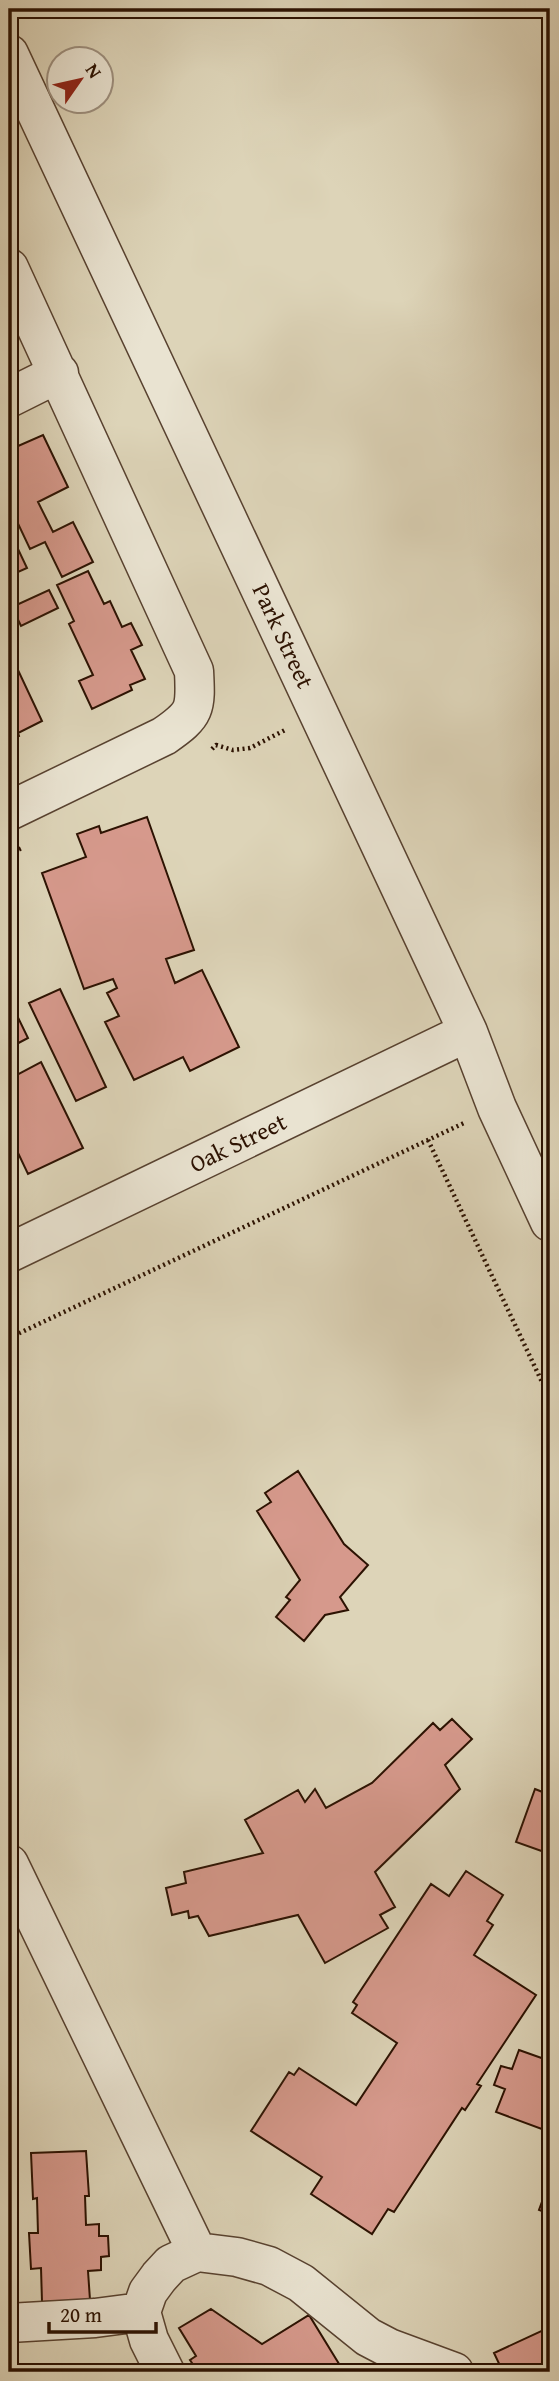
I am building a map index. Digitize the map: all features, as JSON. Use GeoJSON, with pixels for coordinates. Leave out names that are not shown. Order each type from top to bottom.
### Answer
{"type":"FeatureCollection","features":[{"type":"Feature","properties":{"kind":"street","name":"Park Street"},"geometry":{"type":"LineString","coordinates":[[9,54],[468,1032],[497,1108],[550,1222]]}},
{"type":"Feature","properties":{"kind":"street"},"geometry":{"type":"LineString","coordinates":[[9,268],[194,671],[196,703],[185,722],[164,736],[9,811]]}},
{"type":"Feature","properties":{"kind":"street"},"geometry":{"type":"LineString","coordinates":[[9,398],[59,373]]}},
{"type":"Feature","properties":{"kind":"street","name":"Oak Street"},"geometry":{"type":"LineString","coordinates":[[9,1254],[468,1032]]}},
{"type":"Feature","properties":{"kind":"street"},"geometry":{"type":"LineString","coordinates":[[9,1864],[197,2252]]}},
{"type":"Feature","properties":{"kind":"street"},"geometry":{"type":"LineString","coordinates":[[165,2372],[149,2340],[141,2312],[148,2292],[171,2264],[197,2252],[237,2257],[269,2266],[301,2284],[368,2337],[454,2372]]}},
{"type":"Feature","properties":{"kind":"street"},"geometry":{"type":"LineString","coordinates":[[9,2323],[95,2318],[141,2312]]}},
{"type":"Feature","properties":{"kind":"path"},"geometry":{"type":"LineString","coordinates":[[9,1338],[428,1140],[550,1399]]}},
{"type":"Feature","properties":{"kind":"building"},"geometry":{"type":"Polygon","coordinates":[[[43,435],[68,487],[38,502],[53,532],[73,522],[93,562],[62,577],[45,542],[30,549],[13,513],[10,514],[9,511],[9,450],[43,435]]]}},
{"type":"Feature","properties":{"kind":"building"},"geometry":{"type":"Polygon","coordinates":[[[9,530],[27,568],[9,576],[9,530]]]}},
{"type":"Feature","properties":{"kind":"building"},"geometry":{"type":"Polygon","coordinates":[[[88,571],[104,604],[110,601],[122,627],[131,623],[142,645],[131,650],[145,679],[130,685],[132,690],[92,709],[79,681],[93,675],[69,624],[74,621],[57,585],[88,571]]]}},
{"type":"Feature","properties":{"kind":"building"},"geometry":{"type":"Polygon","coordinates":[[[49,590],[58,608],[21,626],[12,607],[49,590]]]}},
{"type":"Feature","properties":{"kind":"building"},"geometry":{"type":"Polygon","coordinates":[[[9,651],[42,721],[18,733],[19,736],[9,741],[9,651]]]}},
{"type":"Feature","properties":{"kind":"building"},"geometry":{"type":"Polygon","coordinates":[[[147,817],[194,950],[166,959],[175,983],[202,970],[239,1047],[190,1071],[183,1057],[134,1080],[105,1022],[119,1016],[107,993],[117,988],[113,979],[84,989],[42,873],[86,857],[77,834],[99,826],[101,833],[147,817]]]}},
{"type":"Feature","properties":{"kind":"building"},"geometry":{"type":"Polygon","coordinates":[[[60,989],[106,1087],[76,1101],[29,1003],[60,989]]]}},
{"type":"Feature","properties":{"kind":"building"},"geometry":{"type":"Polygon","coordinates":[[[9,999],[28,1038],[9,1048],[9,999]]]}},
{"type":"Feature","properties":{"kind":"building"},"geometry":{"type":"Polygon","coordinates":[[[41,1062],[83,1148],[28,1174],[9,1134],[9,1079],[41,1062]]]}},
{"type":"Feature","properties":{"kind":"building"},"geometry":{"type":"Polygon","coordinates":[[[9,1160],[17,1177],[9,1181],[9,1160]]]}},
{"type":"Feature","properties":{"kind":"building"},"geometry":{"type":"Polygon","coordinates":[[[298,1471],[344,1544],[368,1565],[340,1597],[348,1610],[325,1615],[304,1641],[276,1617],[290,1600],[286,1597],[300,1580],[257,1511],[271,1502],[265,1493],[298,1471]]]}},
{"type":"Feature","properties":{"kind":"building"},"geometry":{"type":"Polygon","coordinates":[[[452,1719],[472,1739],[445,1765],[460,1789],[375,1872],[395,1907],[380,1915],[388,1928],[325,1963],[298,1915],[209,1936],[198,1916],[189,1918],[188,1911],[172,1915],[166,1888],[186,1883],[184,1872],[263,1853],[245,1820],[298,1790],[305,1802],[315,1789],[326,1808],[372,1783],[433,1723],[440,1730],[452,1719]]]}},
{"type":"Feature","properties":{"kind":"building"},"geometry":{"type":"Polygon","coordinates":[[[535,1789],[550,1795],[550,1854],[516,1842],[535,1789]]]}},
{"type":"Feature","properties":{"kind":"building"},"geometry":{"type":"Polygon","coordinates":[[[466,1871],[503,1895],[487,1921],[493,1925],[474,1955],[536,1995],[477,2084],[481,2086],[465,2110],[462,2108],[394,2212],[388,2209],[372,2234],[311,2194],[322,2177],[251,2131],[289,2072],[294,2075],[299,2068],[356,2105],[397,2043],[352,2013],[357,2005],[353,2002],[431,1884],[449,1896],[466,1871]]]}},
{"type":"Feature","properties":{"kind":"building"},"geometry":{"type":"Polygon","coordinates":[[[519,2050],[550,2061],[550,2132],[496,2112],[505,2089],[494,2085],[501,2066],[512,2069],[519,2050]]]}},
{"type":"Feature","properties":{"kind":"building"},"geometry":{"type":"Polygon","coordinates":[[[86,2151],[89,2196],[85,2196],[86,2225],[99,2224],[99,2236],[108,2236],[109,2256],[101,2257],[101,2270],[88,2271],[90,2300],[42,2302],[41,2268],[31,2269],[29,2233],[38,2233],[31,2153],[86,2151]]]}},
{"type":"Feature","properties":{"kind":"building"},"geometry":{"type":"Polygon","coordinates":[[[550,2180],[550,2214],[539,2210],[550,2180]]]}},
{"type":"Feature","properties":{"kind":"building"},"geometry":{"type":"Polygon","coordinates":[[[211,2309],[262,2344],[309,2315],[344,2372],[198,2372],[190,2360],[196,2356],[179,2328],[211,2309]]]}},
{"type":"Feature","properties":{"kind":"building"},"geometry":{"type":"Polygon","coordinates":[[[550,2327],[550,2372],[503,2372],[494,2353],[550,2327]]]}}]}
